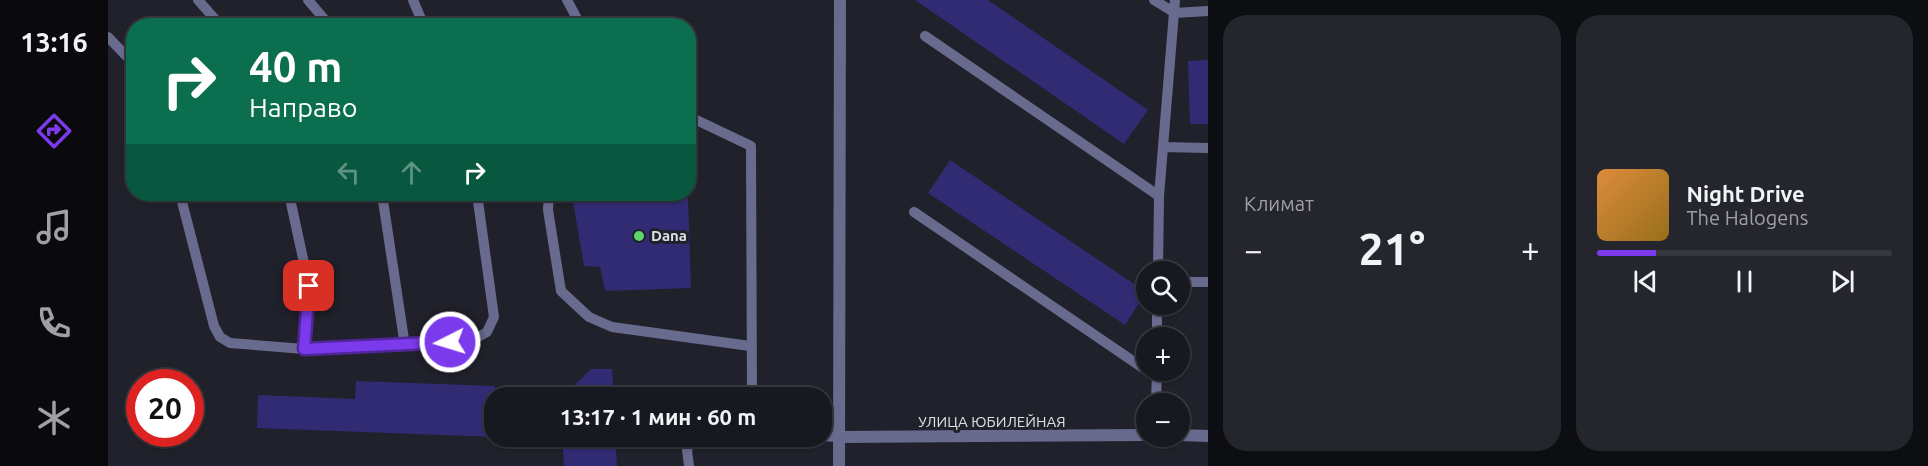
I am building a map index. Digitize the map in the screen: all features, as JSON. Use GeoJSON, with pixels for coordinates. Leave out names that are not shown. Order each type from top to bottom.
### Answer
{"type":"FeatureCollection","features":[{"type":"Feature","properties":{"kind":"street"},"geometry":{"type":"LineString","coordinates":[[839,466],[840,0]]}},
{"type":"Feature","properties":{"kind":"street","name":"УЛИЦА ЮБИЛЕЙНАЯ"},"geometry":{"type":"LineString","coordinates":[[839,437],[1136,435]]}},
{"type":"Feature","properties":{"kind":"street"},"geometry":{"type":"LineString","coordinates":[[1190,435],[1208,436]]}},
{"type":"Feature","properties":{"kind":"lane"},"geometry":{"type":"LineString","coordinates":[[198,0],[214,18]]}},
{"type":"Feature","properties":{"kind":"lane"},"geometry":{"type":"LineString","coordinates":[[308,0],[323,18]]}},
{"type":"Feature","properties":{"kind":"lane"},"geometry":{"type":"LineString","coordinates":[[412,0],[420,18]]}},
{"type":"Feature","properties":{"kind":"lane"},"geometry":{"type":"LineString","coordinates":[[567,0],[577,18]]}},
{"type":"Feature","properties":{"kind":"lane"},"geometry":{"type":"LineString","coordinates":[[1155,0],[1175,13],[1208,11]]}},
{"type":"Feature","properties":{"kind":"lane"},"geometry":{"type":"LineString","coordinates":[[1158,261],[1159,196],[1175,0]]}},
{"type":"Feature","properties":{"kind":"lane"},"geometry":{"type":"LineString","coordinates":[[925,36],[1159,196]]}},
{"type":"Feature","properties":{"kind":"lane"},"geometry":{"type":"LineString","coordinates":[[108,37],[126,56]]}},
{"type":"Feature","properties":{"kind":"lane"},"geometry":{"type":"LineString","coordinates":[[696,120],[751,146],[752,387]]}},
{"type":"Feature","properties":{"kind":"lane"},"geometry":{"type":"LineString","coordinates":[[1163,147],[1208,148]]}},
{"type":"Feature","properties":{"kind":"lane"},"geometry":{"type":"LineString","coordinates":[[182,201],[214,326],[220,337],[230,343],[304,349],[405,346],[473,340],[487,332],[494,317],[478,201]]}},
{"type":"Feature","properties":{"kind":"lane"},"geometry":{"type":"LineString","coordinates":[[291,201],[309,286],[304,349]]}},
{"type":"Feature","properties":{"kind":"lane"},"geometry":{"type":"LineString","coordinates":[[383,201],[405,346]]}},
{"type":"Feature","properties":{"kind":"lane"},"geometry":{"type":"LineString","coordinates":[[549,201],[561,291],[589,317],[612,327],[750,346]]}},
{"type":"Feature","properties":{"kind":"lane"},"geometry":{"type":"LineString","coordinates":[[914,212],[1136,363]]}},
{"type":"Feature","properties":{"kind":"lane"},"geometry":{"type":"LineString","coordinates":[[1190,282],[1208,282]]}},
{"type":"Feature","properties":{"kind":"lane"},"geometry":{"type":"LineString","coordinates":[[832,437],[839,437]]}},
{"type":"Feature","properties":{"kind":"lane"},"geometry":{"type":"LineString","coordinates":[[688,447],[689,466]]}},
{"type":"Feature","properties":{"kind":"building"},"geometry":{"type":"Polygon","coordinates":[[[915,0],[988,0],[1148,110],[1124,144],[915,0]]]}},
{"type":"Feature","properties":{"kind":"building"},"geometry":{"type":"Polygon","coordinates":[[[1208,60],[1208,124],[1190,124],[1188,61],[1208,60]]]}},
{"type":"Feature","properties":{"kind":"building"},"geometry":{"type":"Polygon","coordinates":[[[950,160],[1136,285],[1136,308],[1125,325],[928,193],[950,160]]]}},
{"type":"Feature","properties":{"kind":"building"},"geometry":{"type":"Polygon","coordinates":[[[573,201],[688,201],[691,288],[605,291],[600,267],[584,266],[573,201]]]}},
{"type":"Feature","properties":{"kind":"building"},"geometry":{"type":"Polygon","coordinates":[[[591,369],[612,369],[613,387],[572,387],[591,369]]]}},
{"type":"Feature","properties":{"kind":"building"},"geometry":{"type":"Polygon","coordinates":[[[356,381],[495,386],[484,387],[484,437],[257,428],[258,395],[355,399],[356,381]]]}},
{"type":"Feature","properties":{"kind":"building"},"geometry":{"type":"Polygon","coordinates":[[[563,447],[616,447],[617,466],[564,466],[563,447]]]}},
{"type":"Feature","properties":{"kind":"place","name":"Dana"},"geometry":{"type":"Point","coordinates":[639,236]}},
{"type":"Feature","properties":{"kind":"route"},"geometry":{"type":"LineString","coordinates":[[309,286],[304,349],[405,346],[450,342]]}}]}
